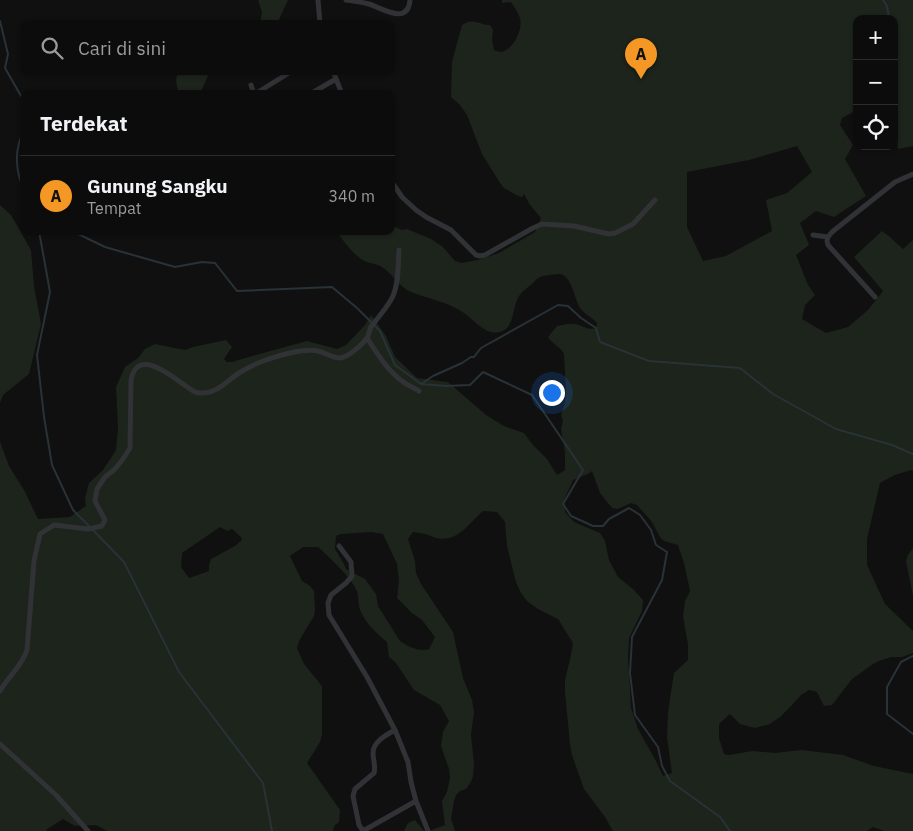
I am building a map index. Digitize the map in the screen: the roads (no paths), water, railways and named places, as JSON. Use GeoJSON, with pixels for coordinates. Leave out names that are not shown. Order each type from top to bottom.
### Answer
{"type":"FeatureCollection","features":[{"type":"Feature","properties":{"kind":"street"},"geometry":{"type":"LineString","coordinates":[[318,0],[320,20]]}},
{"type":"Feature","properties":{"kind":"street"},"geometry":{"type":"LineString","coordinates":[[346,0],[369,4],[396,14],[408,9],[410,0]]}},
{"type":"Feature","properties":{"kind":"street"},"geometry":{"type":"LineString","coordinates":[[261,90],[285,75]]}},
{"type":"Feature","properties":{"kind":"street"},"geometry":{"type":"LineString","coordinates":[[334,75],[340,90]]}},
{"type":"Feature","properties":{"kind":"street"},"geometry":{"type":"LineString","coordinates":[[317,90],[336,79]]}},
{"type":"Feature","properties":{"kind":"street"},"geometry":{"type":"LineString","coordinates":[[251,85],[253,90]]}},
{"type":"Feature","properties":{"kind":"street"},"geometry":{"type":"LineString","coordinates":[[875,297],[828,245],[828,237],[895,182],[913,174]]}},
{"type":"Feature","properties":{"kind":"street"},"geometry":{"type":"LineString","coordinates":[[395,187],[402,197],[416,210],[450,230],[476,255],[480,256],[486,255],[542,224],[574,226],[609,234],[615,233],[633,224],[655,200]]}},
{"type":"Feature","properties":{"kind":"street"},"geometry":{"type":"LineString","coordinates":[[813,235],[828,237]]}},
{"type":"Feature","properties":{"kind":"street"},"geometry":{"type":"LineString","coordinates":[[0,691],[26,654],[34,561],[40,534],[54,525],[88,529],[102,526],[104,520],[95,500],[98,489],[105,477],[124,459],[130,448],[132,380],[134,371],[144,365],[156,367],[162,369],[194,391],[208,393],[219,388],[239,373],[267,360],[300,351],[319,351],[334,357],[343,358],[367,338],[370,328],[393,297],[398,274],[399,250]]}},
{"type":"Feature","properties":{"kind":"street"},"geometry":{"type":"LineString","coordinates":[[367,338],[391,371],[403,382],[420,390]]}},
{"type":"Feature","properties":{"kind":"street"},"geometry":{"type":"LineString","coordinates":[[339,546],[351,562],[352,576],[331,596],[328,602],[329,615],[367,677],[395,730],[408,762],[416,801],[428,831]]}},
{"type":"Feature","properties":{"kind":"street"},"geometry":{"type":"LineString","coordinates":[[395,730],[383,736],[374,747],[376,767],[374,774],[356,789],[353,796],[359,825],[363,831],[416,801]]}},
{"type":"Feature","properties":{"kind":"street"},"geometry":{"type":"LineString","coordinates":[[0,744],[56,795],[88,831]]}},
{"type":"Feature","properties":{"kind":"waterway"},"geometry":{"type":"LineString","coordinates":[[883,0],[887,6],[888,15]]}},
{"type":"Feature","properties":{"kind":"waterway"},"geometry":{"type":"LineString","coordinates":[[0,21],[8,54],[5,68],[20,94]]}},
{"type":"Feature","properties":{"kind":"waterway"},"geometry":{"type":"LineString","coordinates":[[20,142],[17,152],[17,168],[20,178]]}},
{"type":"Feature","properties":{"kind":"waterway"},"geometry":{"type":"LineString","coordinates":[[40,235],[50,292],[37,355],[52,465],[73,510],[90,527]]}},
{"type":"Feature","properties":{"kind":"waterway"},"geometry":{"type":"LineString","coordinates":[[80,235],[105,247],[175,267],[202,262],[215,263],[237,291],[332,287],[380,331],[395,365],[421,384],[470,385],[483,372],[532,395],[583,470],[563,504],[571,516],[593,526],[603,526],[609,519],[629,508],[640,515],[651,530],[656,545],[667,552],[662,580],[632,637],[630,673],[635,715],[658,747],[662,766],[670,781],[720,817],[730,831]]}},
{"type":"Feature","properties":{"kind":"waterway"},"geometry":{"type":"LineString","coordinates":[[421,384],[433,376],[474,357],[481,348],[558,305],[568,306],[596,328],[600,342],[649,361],[740,368],[773,394],[836,429],[892,445],[913,454]]}},
{"type":"Feature","properties":{"kind":"waterway"},"geometry":{"type":"LineString","coordinates":[[93,530],[124,562],[179,672],[263,783],[272,831]]}},
{"type":"Feature","properties":{"kind":"waterway"},"geometry":{"type":"LineString","coordinates":[[913,656],[901,662],[887,687],[887,714],[913,734]]}},
{"type":"Feature","properties":{"kind":"place","name":"Gunung Sangku"},"geometry":{"type":"Point","coordinates":[641,79]}}]}
